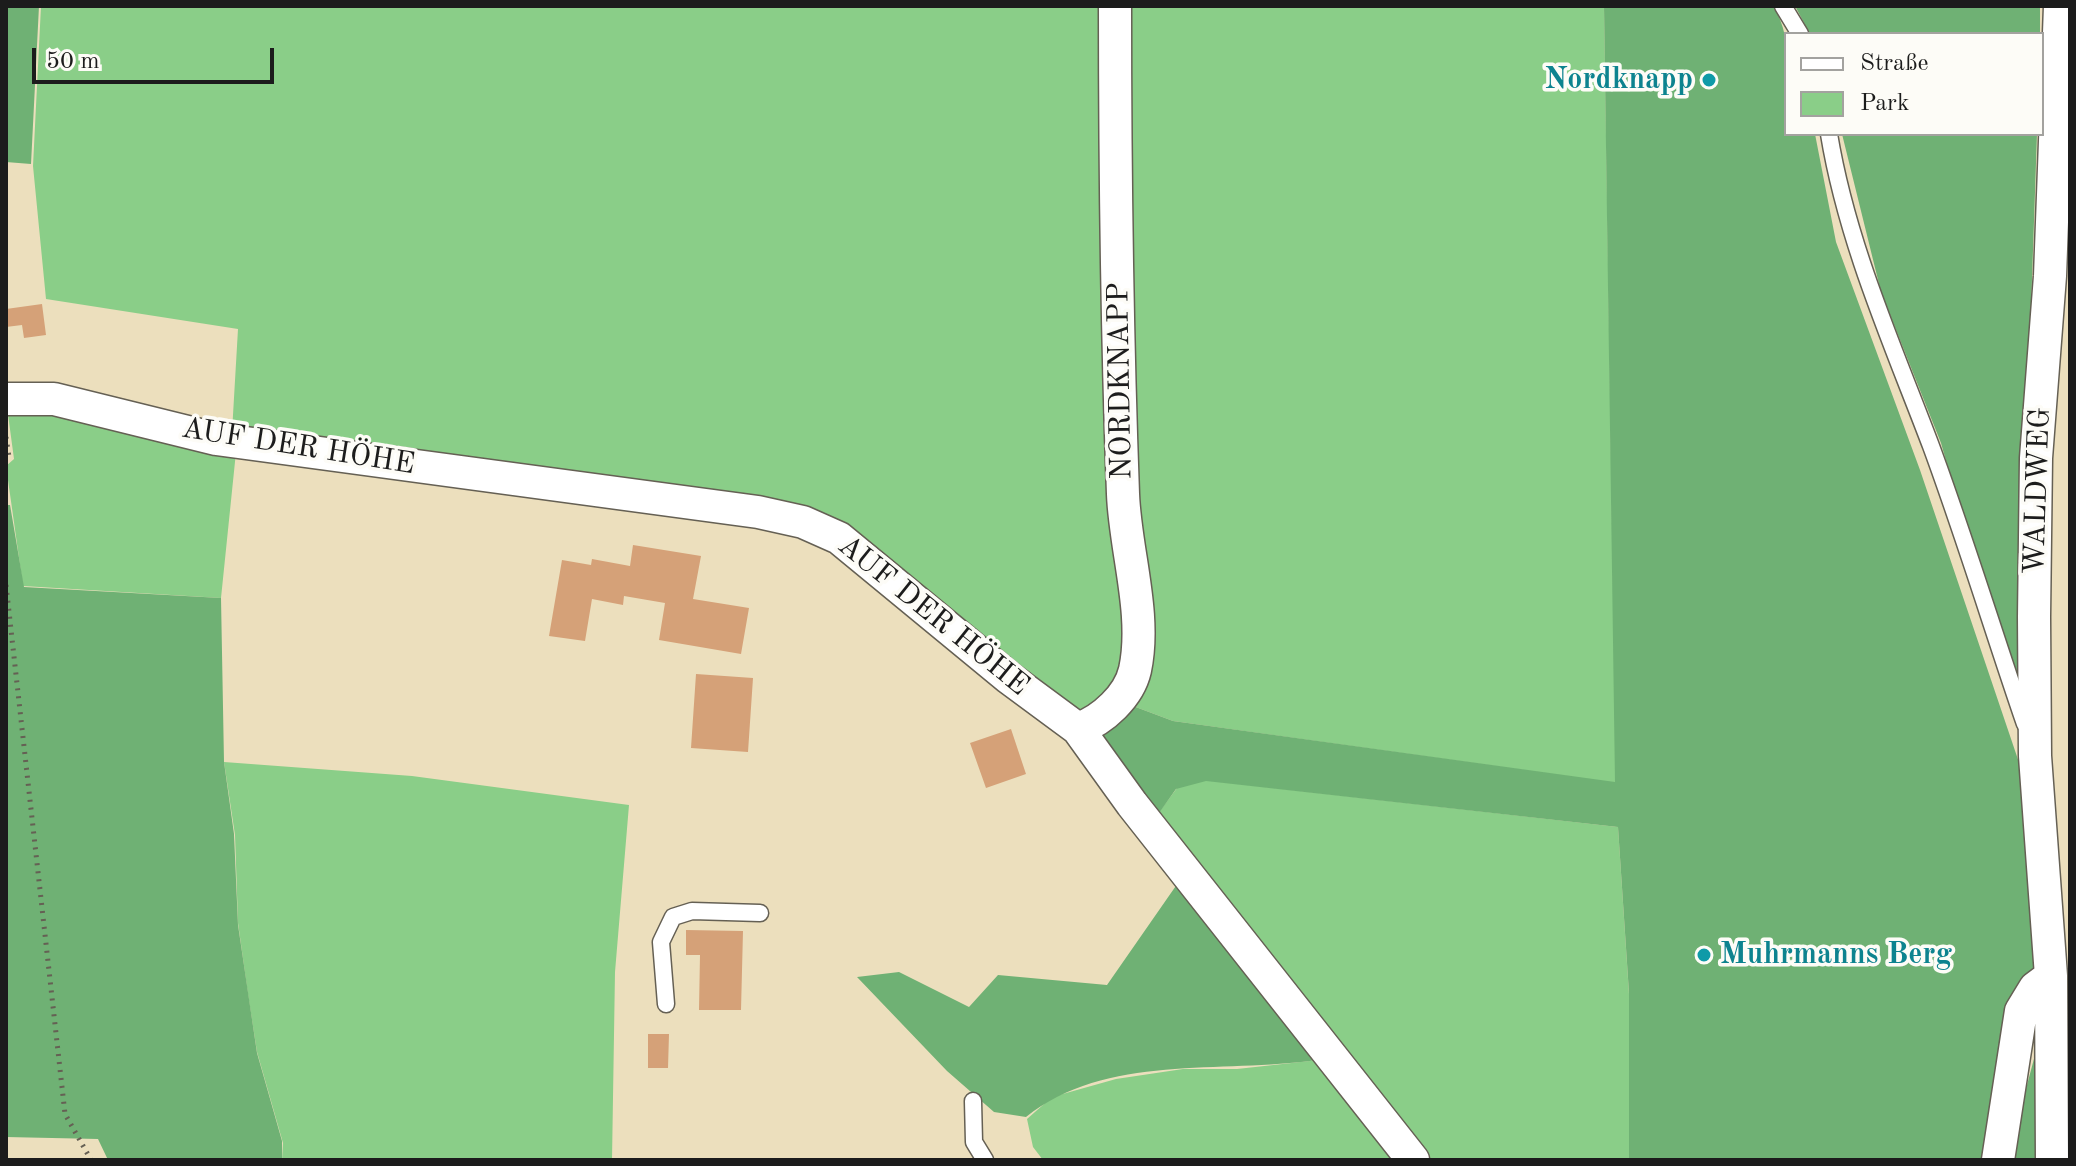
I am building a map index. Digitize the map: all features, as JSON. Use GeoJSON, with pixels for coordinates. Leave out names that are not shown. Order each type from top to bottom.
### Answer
{"type":"FeatureCollection","features":[{"type":"Feature","properties":{"kind":"street","name":"NORDKNAPP"},"geometry":{"type":"LineString","coordinates":[[1078,729],[1097,722],[1115,704],[1135,671],[1137,626],[1123,497],[1115,6]]}},
{"type":"Feature","properties":{"kind":"street","name":"WALDWEG"},"geometry":{"type":"LineString","coordinates":[[2052,1160],[2060,978],[2035,756],[2036,458],[2050,276],[2060,6]]}},
{"type":"Feature","properties":{"kind":"street","name":"AUF DER HÖHE"},"geometry":{"type":"LineString","coordinates":[[6,399],[54,399],[216,439],[590,488],[803,522],[839,538],[1009,678],[1078,729],[1132,804],[1413,1160]]}},
{"type":"Feature","properties":{"kind":"street"},"geometry":{"type":"LineString","coordinates":[[1998,1160],[2021,1011],[2035,988],[2060,978]]}},
{"type":"Feature","properties":{"kind":"lane"},"geometry":{"type":"LineString","coordinates":[[1783,6],[1799,32]]}},
{"type":"Feature","properties":{"kind":"lane"},"geometry":{"type":"LineString","coordinates":[[1829,136],[1836,174],[1875,307],[1931,448],[2035,756]]}},
{"type":"Feature","properties":{"kind":"lane"},"geometry":{"type":"LineString","coordinates":[[666,1004],[661,942],[673,917],[692,911],[760,913]]}},
{"type":"Feature","properties":{"kind":"lane"},"geometry":{"type":"LineString","coordinates":[[973,1101],[974,1142],[985,1160]]}},
{"type":"Feature","properties":{"kind":"path"},"geometry":{"type":"LineString","coordinates":[[6,437],[9,457],[6,460]]}},
{"type":"Feature","properties":{"kind":"path"},"geometry":{"type":"LineString","coordinates":[[6,585],[65,1114],[91,1160]]}},
{"type":"Feature","properties":{"kind":"green space"},"geometry":{"type":"Polygon","coordinates":[[[6,6],[39,6],[31,164],[6,162],[6,6]]]}},
{"type":"Feature","properties":{"kind":"green space"},"geometry":{"type":"Polygon","coordinates":[[[41,6],[1110,6],[1130,670],[1079,719],[843,531],[232,432],[238,329],[46,299],[33,166],[41,6]]]}},
{"type":"Feature","properties":{"kind":"green space"},"geometry":{"type":"Polygon","coordinates":[[[1124,6],[1604,6],[1616,783],[1173,721],[1125,703],[1124,6]]]}},
{"type":"Feature","properties":{"kind":"green space"},"geometry":{"type":"Polygon","coordinates":[[[1604,6],[1773,6],[1784,32],[1784,136],[1815,136],[1836,242],[1920,470],[2029,792],[2037,979],[1990,1160],[1629,1160],[1629,993],[1618,827],[1206,781],[1176,789],[1152,823],[1091,742],[1125,703],[1173,721],[1615,782],[1604,6]]]}},
{"type":"Feature","properties":{"kind":"green space"},"geometry":{"type":"Polygon","coordinates":[[[1795,6],[2040,6],[2040,32],[1809,32],[1795,6]]]}},
{"type":"Feature","properties":{"kind":"green space"},"geometry":{"type":"Polygon","coordinates":[[[1842,136],[2037,136],[2021,598],[2021,696],[1970,545],[1941,443],[1881,292],[1842,136]]]}},
{"type":"Feature","properties":{"kind":"green space"},"geometry":{"type":"Polygon","coordinates":[[[7,407],[51,408],[236,452],[221,598],[23,586],[6,466],[14,459],[7,407]]]}},
{"type":"Feature","properties":{"kind":"green space"},"geometry":{"type":"Polygon","coordinates":[[[6,505],[10,505],[24,587],[221,598],[224,762],[234,834],[238,925],[257,1053],[282,1141],[282,1160],[108,1160],[98,1139],[6,1137],[6,505]]]}},
{"type":"Feature","properties":{"kind":"green space"},"geometry":{"type":"Polygon","coordinates":[[[224,762],[412,776],[629,805],[615,972],[612,1160],[282,1160],[283,1143],[257,1052],[248,994],[238,923],[235,835],[224,762]]]}},
{"type":"Feature","properties":{"kind":"green space"},"geometry":{"type":"Polygon","coordinates":[[[1204,780],[1618,827],[1629,994],[1629,1160],[1426,1160],[1151,823],[1177,788],[1204,780]]]}},
{"type":"Feature","properties":{"kind":"green space"},"geometry":{"type":"Polygon","coordinates":[[[1180,880],[1317,1060],[1128,1075],[1092,1083],[1058,1097],[1026,1117],[994,1112],[947,1071],[857,977],[899,972],[969,1007],[998,975],[1107,985],[1180,880]]]}},
{"type":"Feature","properties":{"kind":"green space"},"geometry":{"type":"Polygon","coordinates":[[[2047,1010],[2041,1160],[2007,1160],[2047,1010]]]}},
{"type":"Feature","properties":{"kind":"green space"},"geometry":{"type":"Polygon","coordinates":[[[1319,1060],[1397,1160],[1043,1160],[1033,1147],[1027,1119],[1052,1097],[1116,1079],[1183,1069],[1237,1069],[1319,1060]]]}},
{"type":"Feature","properties":{"kind":"building"},"geometry":{"type":"Polygon","coordinates":[[[42,304],[46,335],[24,338],[22,325],[6,327],[6,309],[42,304]]]}},
{"type":"Feature","properties":{"kind":"building"},"geometry":{"type":"Polygon","coordinates":[[[633,545],[701,556],[693,599],[749,608],[741,654],[659,640],[665,603],[624,596],[623,605],[592,599],[585,641],[549,636],[562,560],[591,565],[592,559],[630,566],[633,545]]]}},
{"type":"Feature","properties":{"kind":"building"},"geometry":{"type":"Polygon","coordinates":[[[696,674],[753,678],[748,752],[691,748],[696,674]]]}},
{"type":"Feature","properties":{"kind":"building"},"geometry":{"type":"Polygon","coordinates":[[[1011,729],[1026,774],[986,788],[970,743],[1011,729]]]}},
{"type":"Feature","properties":{"kind":"building"},"geometry":{"type":"Polygon","coordinates":[[[686,930],[743,931],[741,1010],[699,1010],[700,955],[686,955],[686,930]]]}},
{"type":"Feature","properties":{"kind":"building"},"geometry":{"type":"Polygon","coordinates":[[[648,1034],[669,1034],[668,1068],[648,1068],[648,1034]]]}},
{"type":"Feature","properties":{"kind":"place","name":"Nordknapp"},"geometry":{"type":"Point","coordinates":[1709,80]}},
{"type":"Feature","properties":{"kind":"place","name":"Muhrmanns Berg"},"geometry":{"type":"Point","coordinates":[1704,955]}}]}
